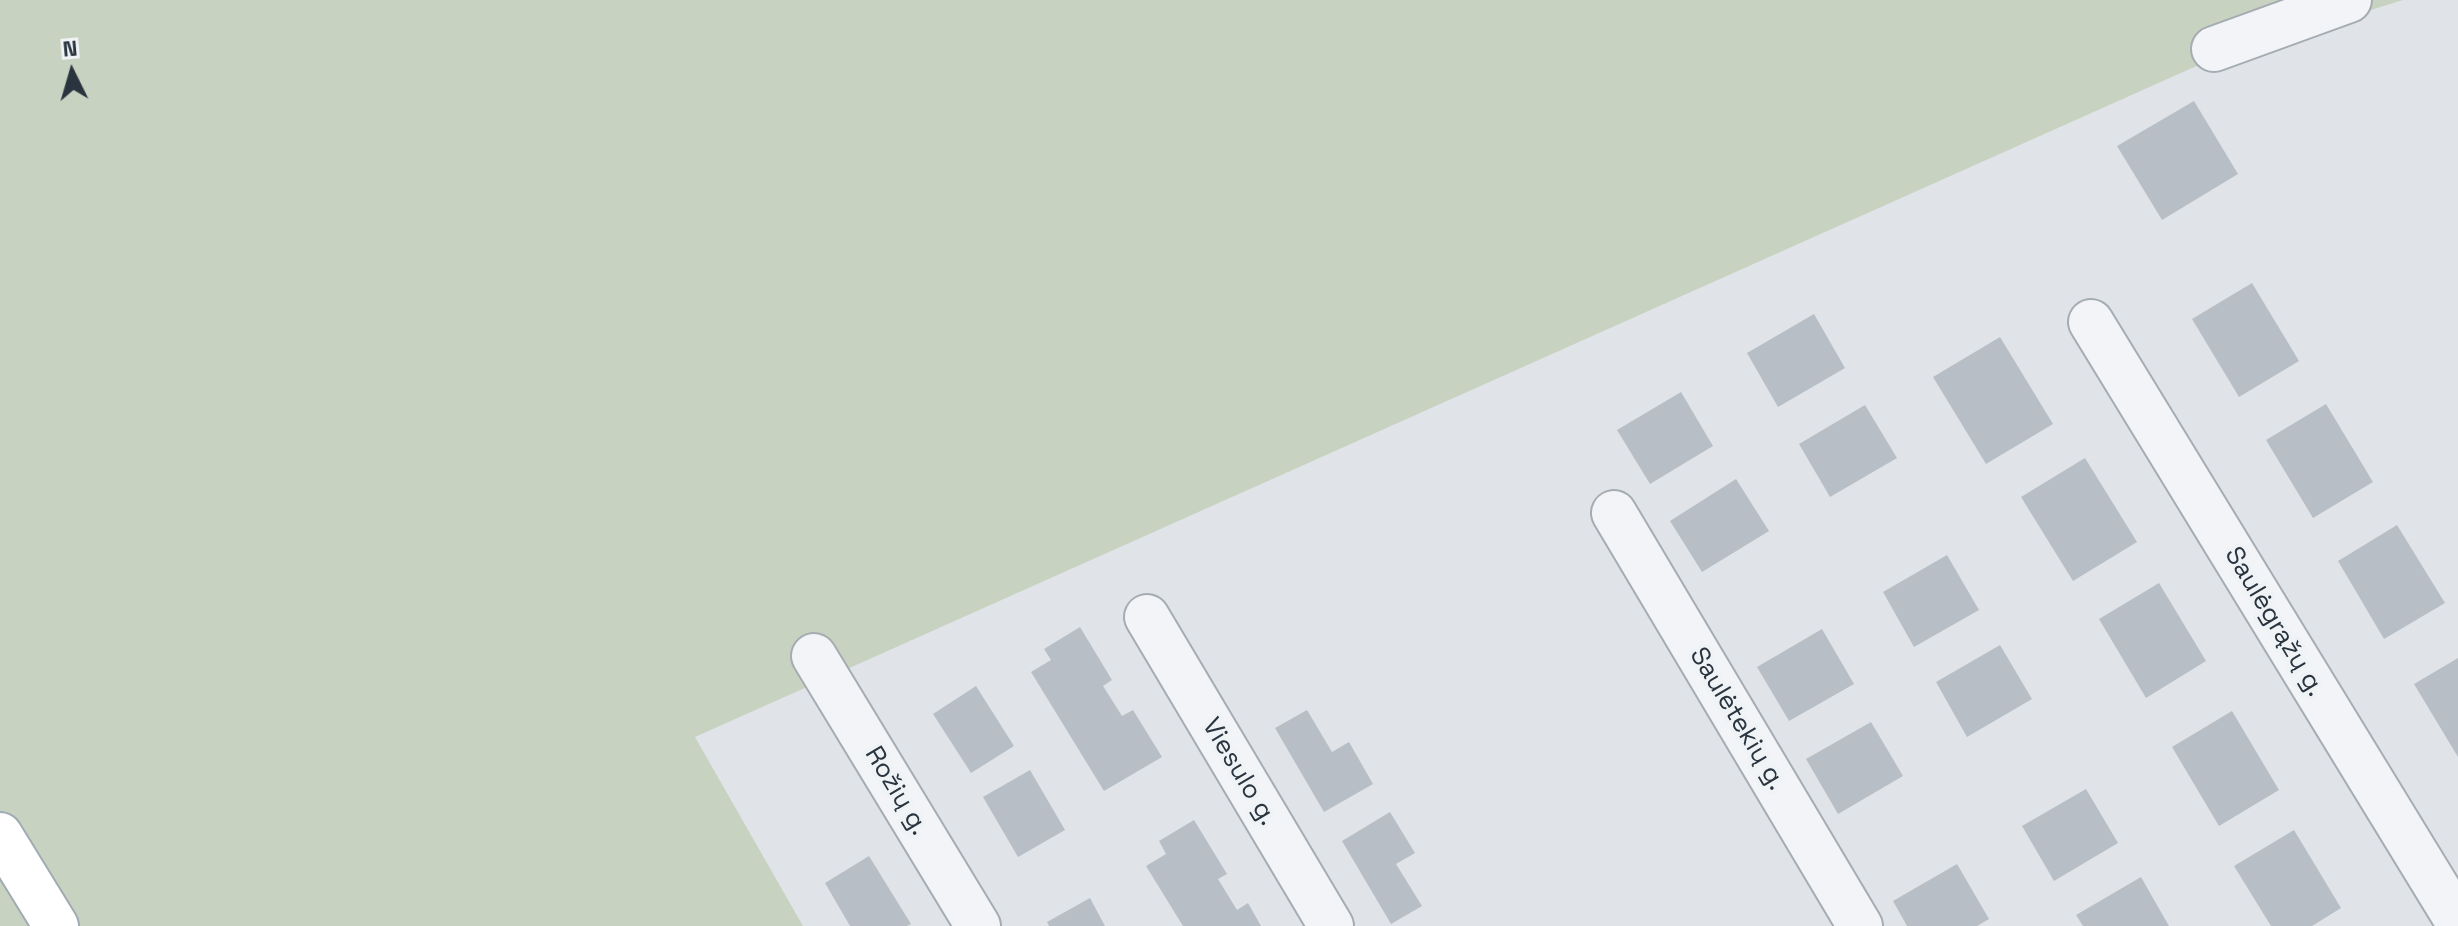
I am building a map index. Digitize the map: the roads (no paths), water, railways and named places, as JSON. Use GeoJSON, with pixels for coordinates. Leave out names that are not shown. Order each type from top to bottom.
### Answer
{"type":"FeatureCollection","features":[{"type":"Feature","properties":{"kind":"main road"},"geometry":{"type":"LineString","coordinates":[[0,835],[56,926]]}},
{"type":"Feature","properties":{"kind":"street"},"geometry":{"type":"LineString","coordinates":[[2214,49],[2349,0]]}},
{"type":"Feature","properties":{"kind":"street","name":"Saulėgrąžų g."},"geometry":{"type":"LineString","coordinates":[[2091,322],[2458,922]]}},
{"type":"Feature","properties":{"kind":"street","name":"Saulėtekių g."},"geometry":{"type":"LineString","coordinates":[[1614,513],[1860,926]]}},
{"type":"Feature","properties":{"kind":"street","name":"Viesulo g."},"geometry":{"type":"LineString","coordinates":[[1147,617],[1331,926]]}},
{"type":"Feature","properties":{"kind":"street","name":"Rožių g."},"geometry":{"type":"LineString","coordinates":[[814,656],[978,926]]}}]}
